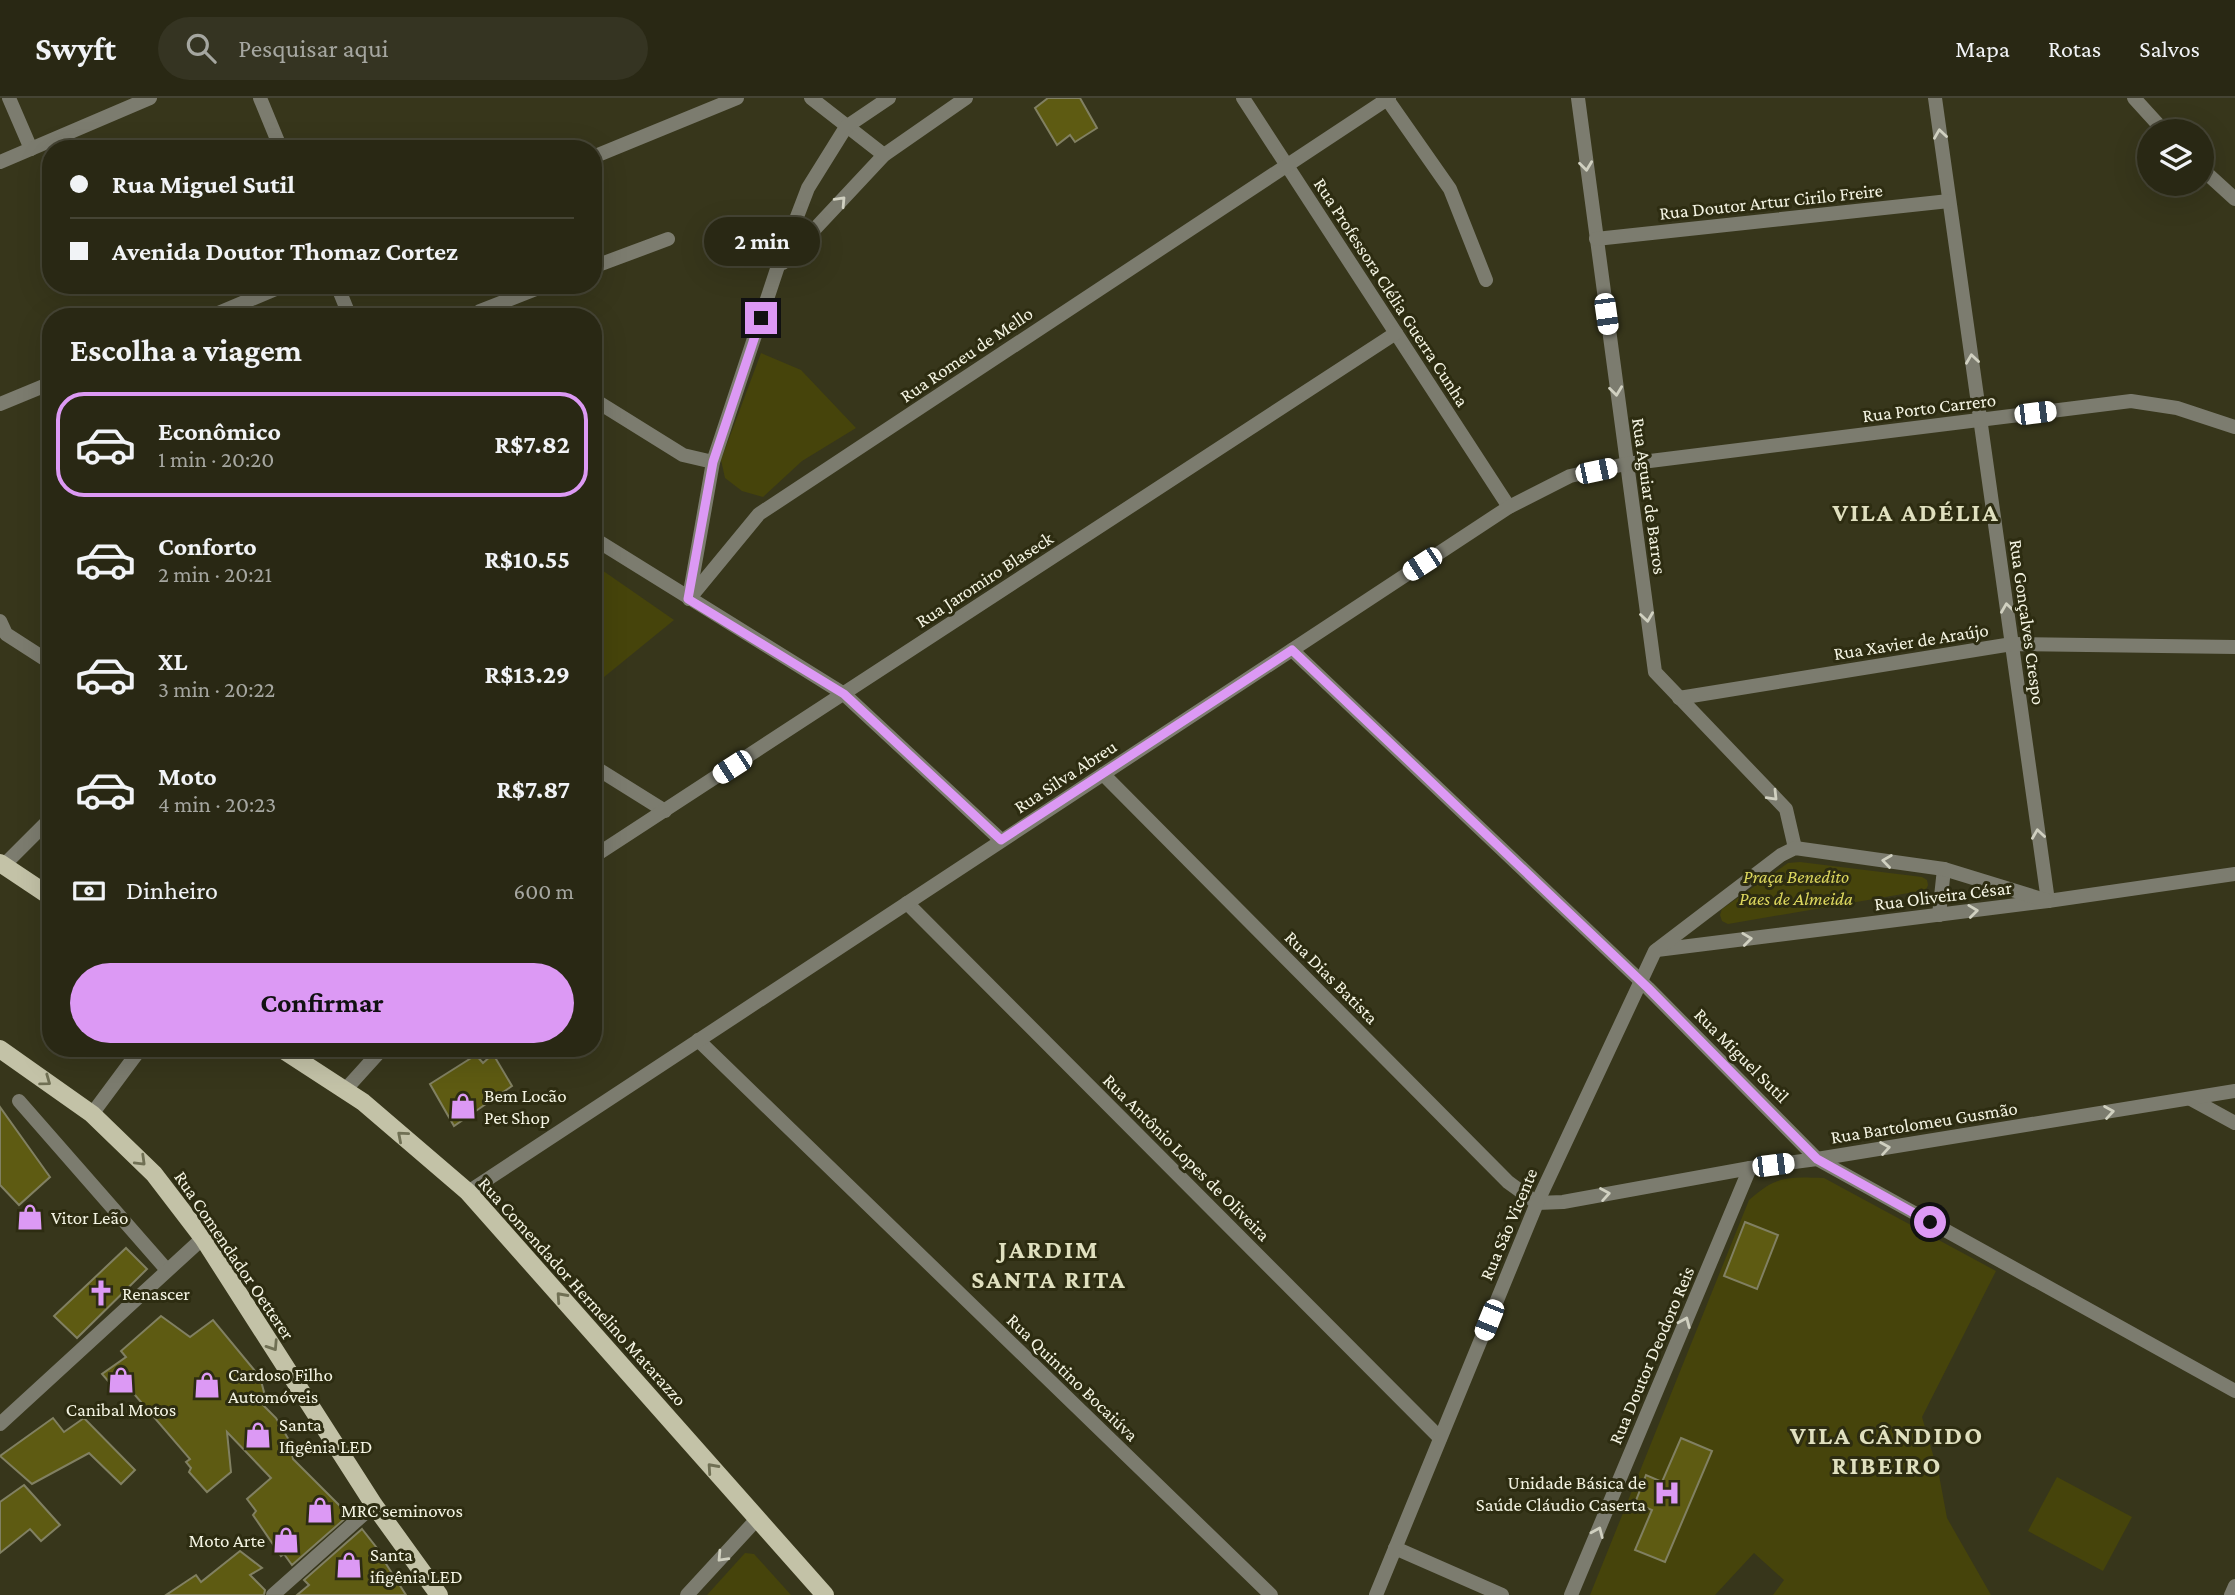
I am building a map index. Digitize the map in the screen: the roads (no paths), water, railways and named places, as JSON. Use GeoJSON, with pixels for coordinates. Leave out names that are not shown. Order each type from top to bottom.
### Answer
{"type":"FeatureCollection","features":[{"type":"Feature","properties":{"kind":"main road"},"geometry":{"type":"LineString","coordinates":[[2,864],[42,891]]}},
{"type":"Feature","properties":{"kind":"main road","name":"Rua Comendador Oetterer"},"geometry":{"type":"LineString","coordinates":[[0,1049],[92,1114],[154,1174],[203,1238],[374,1504],[439,1595]]}},
{"type":"Feature","properties":{"kind":"main road","name":"Rua Comendador Hermelino Matarazzo"},"geometry":{"type":"LineString","coordinates":[[294,1057],[363,1102],[468,1192],[825,1595]]}},
{"type":"Feature","properties":{"kind":"street"},"geometry":{"type":"LineString","coordinates":[[9,98],[31,149]]}},
{"type":"Feature","properties":{"kind":"street"},"geometry":{"type":"LineString","coordinates":[[52,140],[150,98]]}},
{"type":"Feature","properties":{"kind":"street"},"geometry":{"type":"LineString","coordinates":[[260,98],[277,140]]}},
{"type":"Feature","properties":{"kind":"street"},"geometry":{"type":"LineString","coordinates":[[602,154],[737,98]]}},
{"type":"Feature","properties":{"kind":"street"},"geometry":{"type":"LineString","coordinates":[[811,98],[884,155]]}},
{"type":"Feature","properties":{"kind":"street"},"geometry":{"type":"LineString","coordinates":[[688,599],[713,462],[777,269],[808,188],[846,127],[889,98]]}},
{"type":"Feature","properties":{"kind":"street"},"geometry":{"type":"LineString","coordinates":[[777,269],[884,155],[966,98]]}},
{"type":"Feature","properties":{"kind":"street","name":"Rua Professora Clélia Guerra Cunha"},"geometry":{"type":"LineString","coordinates":[[1243,98],[1509,508]]}},
{"type":"Feature","properties":{"kind":"street","name":"Rua Aguiar de Barros"},"geometry":{"type":"LineString","coordinates":[[1578,98],[1655,672],[1786,809],[1795,848]]}},
{"type":"Feature","properties":{"kind":"street","name":"Rua Gonçalves Crespo"},"geometry":{"type":"LineString","coordinates":[[1935,98],[2048,901]]}},
{"type":"Feature","properties":{"kind":"street"},"geometry":{"type":"LineString","coordinates":[[2134,98],[2153,119]]}},
{"type":"Feature","properties":{"kind":"street"},"geometry":{"type":"LineString","coordinates":[[1388,99],[1450,189],[1486,280]]}},
{"type":"Feature","properties":{"kind":"street","name":"Rua Romeu de Mello"},"geometry":{"type":"LineString","coordinates":[[688,599],[760,514],[1388,99]]}},
{"type":"Feature","properties":{"kind":"street"},"geometry":{"type":"LineString","coordinates":[[0,162],[42,144]]}},
{"type":"Feature","properties":{"kind":"street"},"geometry":{"type":"LineString","coordinates":[[2214,180],[2235,199]]}},
{"type":"Feature","properties":{"kind":"street","name":"Rua Doutor Artur Cirilo Freire"},"geometry":{"type":"LineString","coordinates":[[1596,239],[1949,201]]}},
{"type":"Feature","properties":{"kind":"street"},"geometry":{"type":"LineString","coordinates":[[602,264],[668,239]]}},
{"type":"Feature","properties":{"kind":"street"},"geometry":{"type":"LineString","coordinates":[[230,308],[264,294]]}},
{"type":"Feature","properties":{"kind":"street"},"geometry":{"type":"LineString","coordinates":[[485,308],[522,294]]}},
{"type":"Feature","properties":{"kind":"street","name":"Rua Jaromiro Blaseck"},"geometry":{"type":"LineString","coordinates":[[602,851],[1396,334]]}},
{"type":"Feature","properties":{"kind":"street"},"geometry":{"type":"LineString","coordinates":[[0,404],[42,387]]}},
{"type":"Feature","properties":{"kind":"street","name":"Rua Porto Carrero"},"geometry":{"type":"LineString","coordinates":[[1626,464],[2131,401],[2178,408],[2235,427]]}},
{"type":"Feature","properties":{"kind":"street"},"geometry":{"type":"LineString","coordinates":[[602,406],[683,455],[713,462]]}},
{"type":"Feature","properties":{"kind":"street","name":"Rua Silva Abreu"},"geometry":{"type":"LineString","coordinates":[[468,1192],[1509,508],[1570,476],[1626,464]]}},
{"type":"Feature","properties":{"kind":"street"},"geometry":{"type":"LineString","coordinates":[[602,544],[844,694],[1001,840]]}},
{"type":"Feature","properties":{"kind":"street"},"geometry":{"type":"LineString","coordinates":[[3,627],[42,656]]}},
{"type":"Feature","properties":{"kind":"street","name":"Rua Xavier de Araújo"},"geometry":{"type":"LineString","coordinates":[[1679,698],[2012,644],[2235,647]]}},
{"type":"Feature","properties":{"kind":"street","name":"Rua Miguel Sutil"},"geometry":{"type":"LineString","coordinates":[[1292,650],[1640,980],[1817,1159],[2235,1391]]}},
{"type":"Feature","properties":{"kind":"street"},"geometry":{"type":"LineString","coordinates":[[602,772],[665,811]]}},
{"type":"Feature","properties":{"kind":"street","name":"Rua Dias Batista"},"geometry":{"type":"LineString","coordinates":[[1103,774],[1508,1182],[1537,1203]]}},
{"type":"Feature","properties":{"kind":"street"},"geometry":{"type":"LineString","coordinates":[[2,864],[42,826]]}},
{"type":"Feature","properties":{"kind":"street"},"geometry":{"type":"LineString","coordinates":[[1655,951],[1781,855],[1795,848],[1944,869],[2048,901]]}},
{"type":"Feature","properties":{"kind":"street"},"geometry":{"type":"LineString","coordinates":[[1939,915],[1944,869]]}},
{"type":"Feature","properties":{"kind":"street","name":"Rua Oliveira César"},"geometry":{"type":"LineString","coordinates":[[1655,951],[2048,901],[2235,874]]}},
{"type":"Feature","properties":{"kind":"street","name":"Rua Antônio Lopes de Oliveira"},"geometry":{"type":"LineString","coordinates":[[907,903],[1440,1438]]}},
{"type":"Feature","properties":{"kind":"street"},"geometry":{"type":"LineString","coordinates":[[1705,912],[1698,929],[1701,935],[1718,943]]}},
{"type":"Feature","properties":{"kind":"street","name":"Rua São Vicente"},"geometry":{"type":"LineString","coordinates":[[1376,1595],[1537,1203],[1655,951]]}},
{"type":"Feature","properties":{"kind":"street","name":"Rua Quintino Bocaiúva"},"geometry":{"type":"LineString","coordinates":[[698,1040],[1271,1595]]}},
{"type":"Feature","properties":{"kind":"street"},"geometry":{"type":"LineString","coordinates":[[92,1114],[134,1057]]}},
{"type":"Feature","properties":{"kind":"street"},"geometry":{"type":"LineString","coordinates":[[345,1090],[375,1057]]}},
{"type":"Feature","properties":{"kind":"street","name":"Rua Bartolomeu Gusmão"},"geometry":{"type":"LineString","coordinates":[[1537,1203],[1563,1202],[1750,1168],[2235,1091]]}},
{"type":"Feature","properties":{"kind":"street"},"geometry":{"type":"LineString","coordinates":[[2191,1098],[2235,1123]]}},
{"type":"Feature","properties":{"kind":"street"},"geometry":{"type":"LineString","coordinates":[[19,1101],[167,1270]]}},
{"type":"Feature","properties":{"kind":"street","name":"Rua Doutor Deodoro Reis"},"geometry":{"type":"LineString","coordinates":[[1571,1595],[1750,1168]]}},
{"type":"Feature","properties":{"kind":"street"},"geometry":{"type":"LineString","coordinates":[[0,1424],[203,1238]]}},
{"type":"Feature","properties":{"kind":"street"},"geometry":{"type":"LineString","coordinates":[[273,1595],[374,1504]]}},
{"type":"Feature","properties":{"kind":"street"},"geometry":{"type":"LineString","coordinates":[[687,1595],[757,1519]]}},
{"type":"Feature","properties":{"kind":"street"},"geometry":{"type":"LineString","coordinates":[[1395,1548],[1502,1595]]}},
{"type":"Feature","properties":{"kind":"street"},"geometry":{"type":"LineString","coordinates":[[2231,1595],[2235,1586]]}},
{"type":"Feature","properties":{"kind":"place","name":"Bem Locão Pet Shop"},"geometry":{"type":"Point","coordinates":[463,1106]}},
{"type":"Feature","properties":{"kind":"place","name":"Vitor Leão"},"geometry":{"type":"Point","coordinates":[30,1217]}},
{"type":"Feature","properties":{"kind":"place","name":"Renascer"},"geometry":{"type":"Point","coordinates":[101,1293]}},
{"type":"Feature","properties":{"kind":"place","name":"Canibal Motos"},"geometry":{"type":"Point","coordinates":[121,1380]}},
{"type":"Feature","properties":{"kind":"place","name":"Cardoso Filho Automóveis"},"geometry":{"type":"Point","coordinates":[207,1385]}},
{"type":"Feature","properties":{"kind":"place","name":"Santa Ifigênia LED"},"geometry":{"type":"Point","coordinates":[258,1435]}},
{"type":"Feature","properties":{"kind":"place","name":"Unidade Básica de Saúde Cláudio Caserta"},"geometry":{"type":"Point","coordinates":[1667,1493]}},
{"type":"Feature","properties":{"kind":"place","name":"MRC seminovos"},"geometry":{"type":"Point","coordinates":[320,1510]}},
{"type":"Feature","properties":{"kind":"place","name":"Moto Arte"},"geometry":{"type":"Point","coordinates":[286,1540]}},
{"type":"Feature","properties":{"kind":"place","name":"Santa ifigênia LED"},"geometry":{"type":"Point","coordinates":[349,1565]}},
{"type":"Feature","properties":{"kind":"district","name":"VILA ADÉLIA"},"geometry":{"type":"Point","coordinates":[1916,512]}},
{"type":"Feature","properties":{"kind":"district","name":"JARDIM SANTA RITA"},"geometry":{"type":"Point","coordinates":[1049,1264]}},
{"type":"Feature","properties":{"kind":"district","name":"VILA CÂNDIDO RIBEIRO"},"geometry":{"type":"Point","coordinates":[1887,1450]}},
{"type":"Feature","properties":{"kind":"park label","name":"Praça Benedito Paes de Almeida"},"geometry":{"type":"Point","coordinates":[1796,887]}}]}
